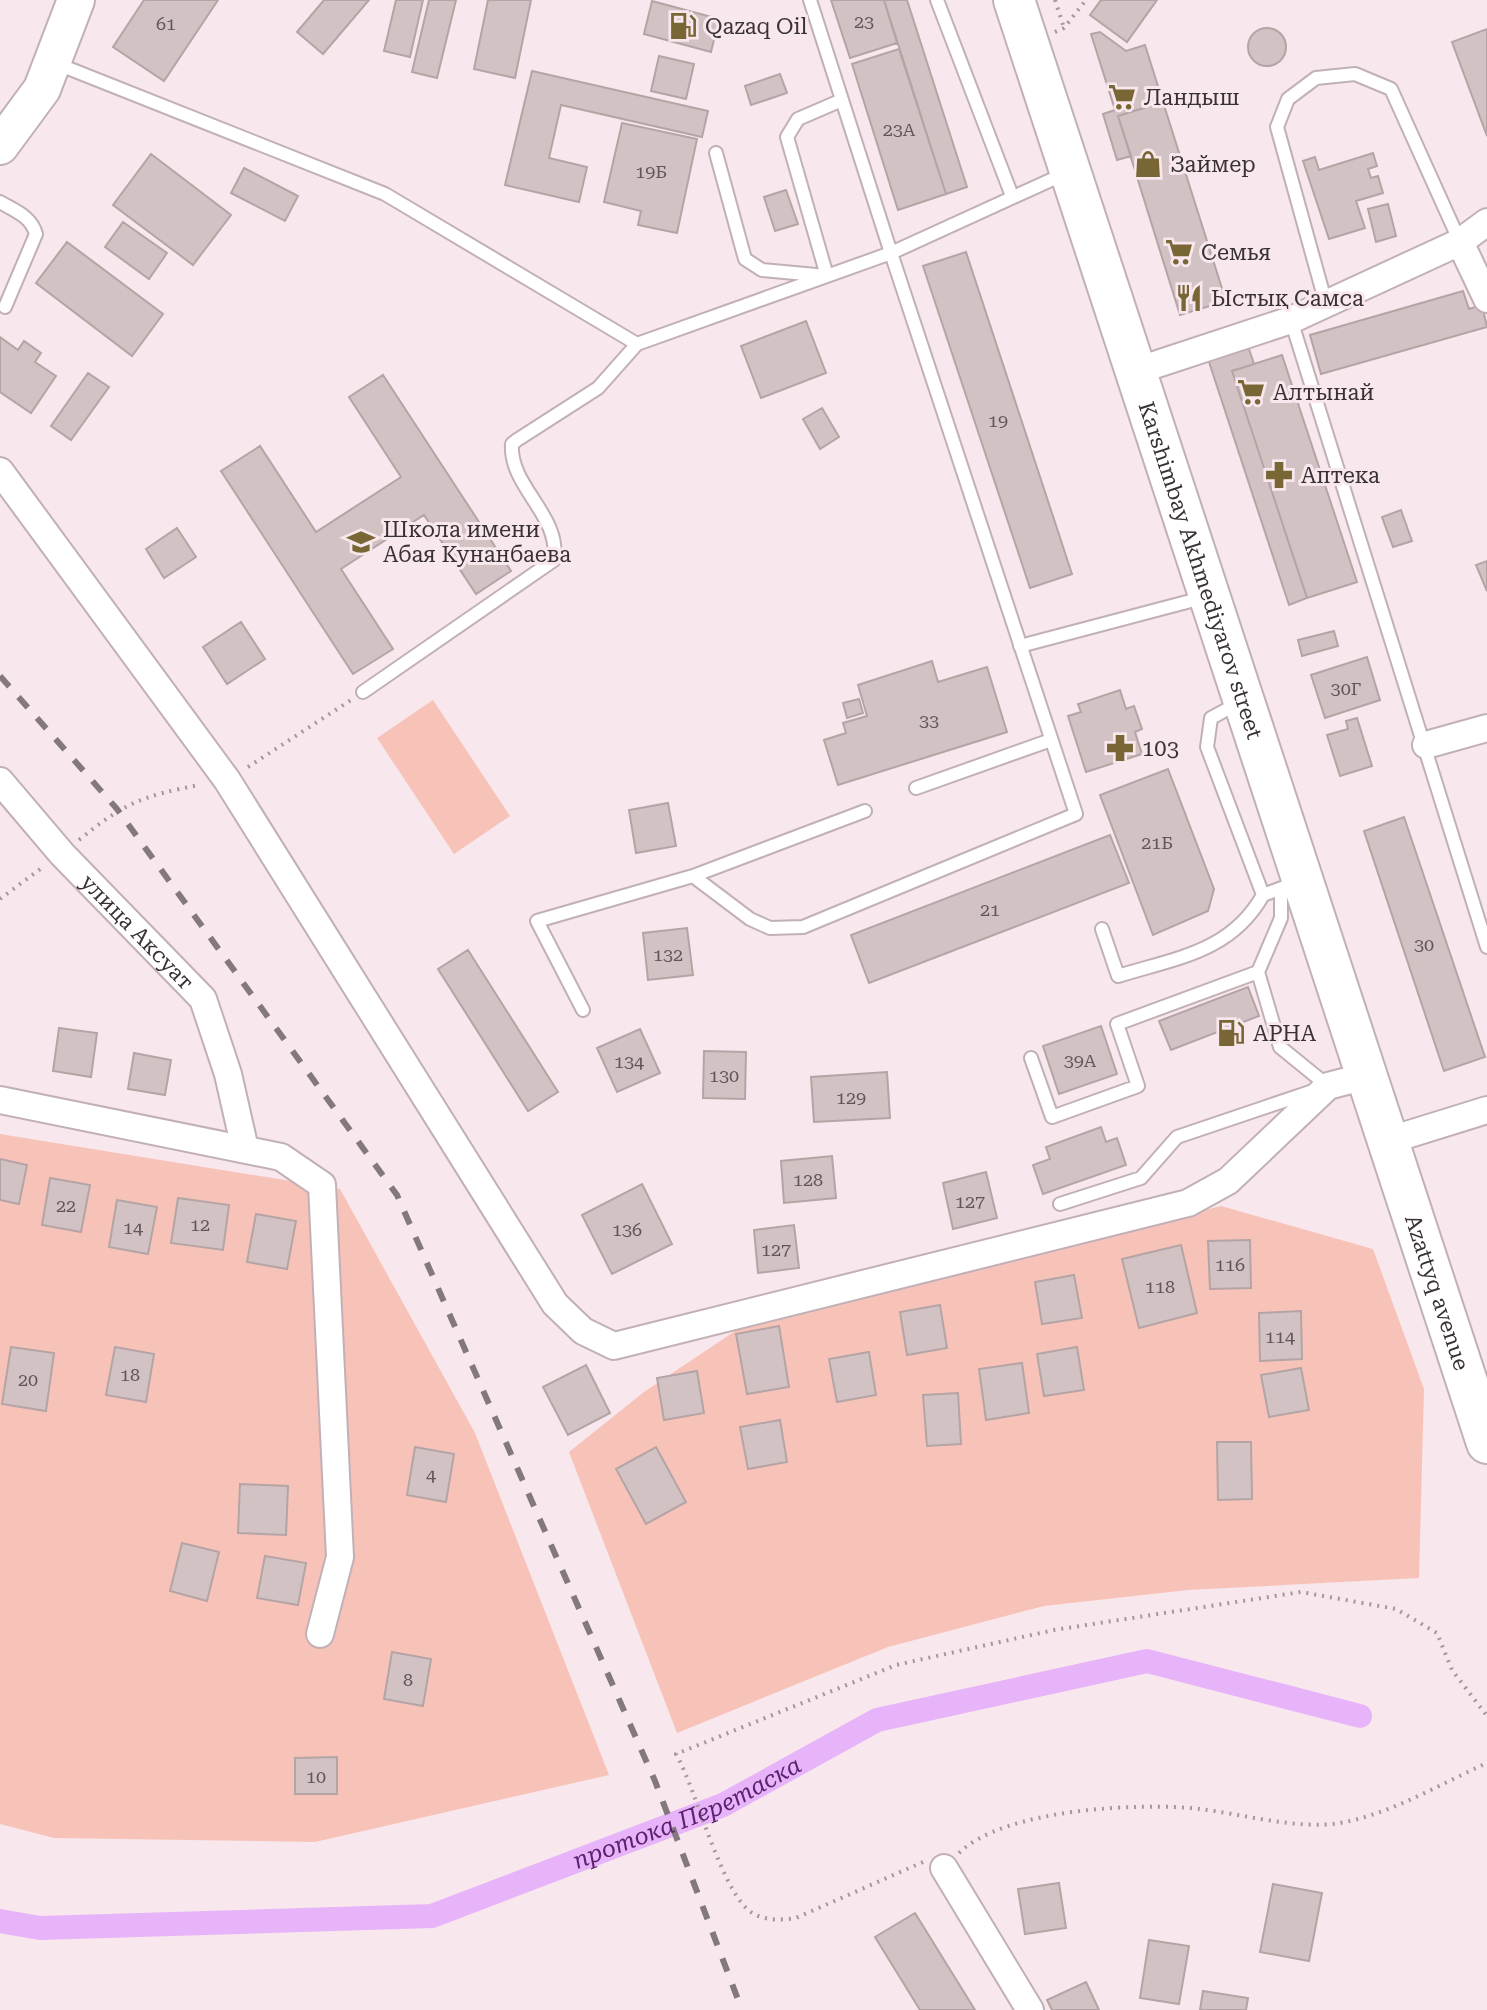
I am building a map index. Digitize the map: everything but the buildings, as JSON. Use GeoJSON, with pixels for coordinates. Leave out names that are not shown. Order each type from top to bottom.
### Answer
{"type":"FeatureCollection","features":[{"type":"Feature","properties":{"kind":"main road","name":"Karshimbay Akhmediyarov street"},"geometry":{"type":"LineString","coordinates":[[1014,0],[1046,35],[1071,172],[1243,700],[1291,885],[1366,1076],[1387,1141]]}},
{"type":"Feature","properties":{"kind":"main road","name":"Azattyq avenue"},"geometry":{"type":"LineString","coordinates":[[1387,1141],[1487,1443]]}},
{"type":"Feature","properties":{"kind":"street"},"geometry":{"type":"LineString","coordinates":[[0,146],[42,89],[76,0]]}},
{"type":"Feature","properties":{"kind":"street"},"geometry":{"type":"LineString","coordinates":[[1136,371],[1291,320],[1460,242],[1487,222]]}},
{"type":"Feature","properties":{"kind":"street"},"geometry":{"type":"LineString","coordinates":[[1460,242],[1487,299]]}},
{"type":"Feature","properties":{"kind":"street"},"geometry":{"type":"LineString","coordinates":[[0,471],[227,780],[555,1304],[583,1331],[614,1346],[1188,1203],[1228,1181],[1328,1086],[1366,1076]]}},
{"type":"Feature","properties":{"kind":"street"},"geometry":{"type":"LineString","coordinates":[[1426,745],[1487,728]]}},
{"type":"Feature","properties":{"kind":"street","name":"улица Аксуат"},"geometry":{"type":"LineString","coordinates":[[0,781],[62,854],[203,999],[228,1074],[245,1149]]}},
{"type":"Feature","properties":{"kind":"street"},"geometry":{"type":"LineString","coordinates":[[0,1100],[281,1157],[322,1185],[340,1557],[320,1634]]}},
{"type":"Feature","properties":{"kind":"street"},"geometry":{"type":"LineString","coordinates":[[1387,1141],[1487,1110]]}},
{"type":"Feature","properties":{"kind":"street"},"geometry":{"type":"LineString","coordinates":[[944,1868],[1030,2010]]}},
{"type":"Feature","properties":{"kind":"lane"},"geometry":{"type":"LineString","coordinates":[[693,876],[750,919],[770,928],[803,927],[1076,814],[810,0]]}},
{"type":"Feature","properties":{"kind":"lane"},"geometry":{"type":"LineString","coordinates":[[937,0],[1012,196]]}},
{"type":"Feature","properties":{"kind":"lane"},"geometry":{"type":"LineString","coordinates":[[52,61],[385,194],[637,344]]}},
{"type":"Feature","properties":{"kind":"lane"},"geometry":{"type":"LineString","coordinates":[[1326,304],[1277,127],[1288,99],[1316,78],[1355,74],[1391,89],[1460,242]]}},
{"type":"Feature","properties":{"kind":"lane"},"geometry":{"type":"LineString","coordinates":[[827,276],[787,137],[798,119],[842,100]]}},
{"type":"Feature","properties":{"kind":"lane"},"geometry":{"type":"LineString","coordinates":[[716,153],[745,259],[762,270],[827,276]]}},
{"type":"Feature","properties":{"kind":"lane"},"geometry":{"type":"LineString","coordinates":[[363,692],[554,560],[556,546],[548,521],[511,458],[512,444],[598,388],[637,344],[891,253],[1071,172]]}},
{"type":"Feature","properties":{"kind":"lane"},"geometry":{"type":"LineString","coordinates":[[0,202],[25,216],[33,224],[36,234],[5,307]]}},
{"type":"Feature","properties":{"kind":"lane"},"geometry":{"type":"LineString","coordinates":[[1291,320],[1487,947]]}},
{"type":"Feature","properties":{"kind":"lane"},"geometry":{"type":"LineString","coordinates":[[1020,646],[1208,596]]}},
{"type":"Feature","properties":{"kind":"lane"},"geometry":{"type":"LineString","coordinates":[[1243,700],[1211,718],[1207,747],[1263,895]]}},
{"type":"Feature","properties":{"kind":"lane"},"geometry":{"type":"LineString","coordinates":[[916,788],[1051,740]]}},
{"type":"Feature","properties":{"kind":"lane"},"geometry":{"type":"LineString","coordinates":[[583,1010],[537,921],[693,876],[865,811]]}},
{"type":"Feature","properties":{"kind":"lane"},"geometry":{"type":"LineString","coordinates":[[1102,929],[1118,976],[1214,946],[1252,915],[1263,895],[1291,885]]}},
{"type":"Feature","properties":{"kind":"lane"},"geometry":{"type":"LineString","coordinates":[[1291,885],[1258,972],[1280,1047],[1328,1086]]}},
{"type":"Feature","properties":{"kind":"lane"},"geometry":{"type":"LineString","coordinates":[[1031,1058],[1052,1117],[1138,1086],[1117,1024],[1258,972]]}},
{"type":"Feature","properties":{"kind":"lane"},"geometry":{"type":"LineString","coordinates":[[1060,1204],[1141,1178],[1177,1137],[1328,1086]]}},
{"type":"Feature","properties":{"kind":"path"},"geometry":{"type":"LineString","coordinates":[[1046,35],[1055,0]]}},
{"type":"Feature","properties":{"kind":"path"},"geometry":{"type":"LineString","coordinates":[[1046,35],[1086,0]]}},
{"type":"Feature","properties":{"kind":"path"},"geometry":{"type":"LineString","coordinates":[[0,899],[117,809],[149,796],[227,780],[363,692]]}},
{"type":"Feature","properties":{"kind":"path"},"geometry":{"type":"LineString","coordinates":[[1487,1716],[1452,1670],[1437,1633],[1396,1609],[1301,1592],[1054,1630],[896,1665],[676,1754],[689,1776],[718,1857],[741,1903],[754,1915],[776,1921],[796,1918],[916,1863],[931,1860],[944,1868],[970,1842],[1016,1822],[1104,1809],[1197,1809],[1273,1820],[1338,1823],[1387,1808],[1487,1763]]}},
{"type":"Feature","properties":{"kind":"shaded area"},"geometry":{"type":"Polygon","coordinates":[[[433,700],[510,816],[454,854],[377,738],[433,700]]]}},
{"type":"Feature","properties":{"kind":"shaded area"},"geometry":{"type":"Polygon","coordinates":[[[0,1134],[340,1189],[475,1433],[609,1775],[315,1842],[54,1838],[0,1824],[0,1134]]]}},
{"type":"Feature","properties":{"kind":"shaded area"},"geometry":{"type":"Polygon","coordinates":[[[1221,1206],[1373,1249],[1424,1389],[1419,1578],[1188,1590],[1044,1606],[888,1647],[677,1733],[569,1452],[644,1392],[744,1325],[1221,1206]]]}},
{"type":"Feature","properties":{"kind":"waterway","name":"протока Перетаска"},"geometry":{"type":"LineString","coordinates":[[0,1921],[40,1928],[432,1916],[723,1805],[877,1720],[1147,1661],[1360,1716]]}},
{"type":"Feature","properties":{"kind":"railway"},"geometry":{"type":"LineString","coordinates":[[0,676],[117,809],[397,1195],[655,1781],[742,2010]]}},
{"type":"Feature","properties":{"kind":"place","name":"Qazaq Oil"},"geometry":{"type":"Point","coordinates":[683,26]}},
{"type":"Feature","properties":{"kind":"place","name":"Ландыш"},"geometry":{"type":"Point","coordinates":[1122,97]}},
{"type":"Feature","properties":{"kind":"place","name":"Займер"},"geometry":{"type":"Point","coordinates":[1148,164]}},
{"type":"Feature","properties":{"kind":"place","name":"Семья"},"geometry":{"type":"Point","coordinates":[1179,252]}},
{"type":"Feature","properties":{"kind":"place","name":"Ыстық Самса"},"geometry":{"type":"Point","coordinates":[1189,298]}},
{"type":"Feature","properties":{"kind":"place","name":"Алтынай"},"geometry":{"type":"Point","coordinates":[1251,392]}},
{"type":"Feature","properties":{"kind":"place","name":"Аптека"},"geometry":{"type":"Point","coordinates":[1279,475]}},
{"type":"Feature","properties":{"kind":"place","name":"Школа имени Абая Кунанбаева"},"geometry":{"type":"Point","coordinates":[361,542]}},
{"type":"Feature","properties":{"kind":"place","name":"103"},"geometry":{"type":"Point","coordinates":[1120,748]}},
{"type":"Feature","properties":{"kind":"place","name":"АРНА"},"geometry":{"type":"Point","coordinates":[1231,1033]}}]}
